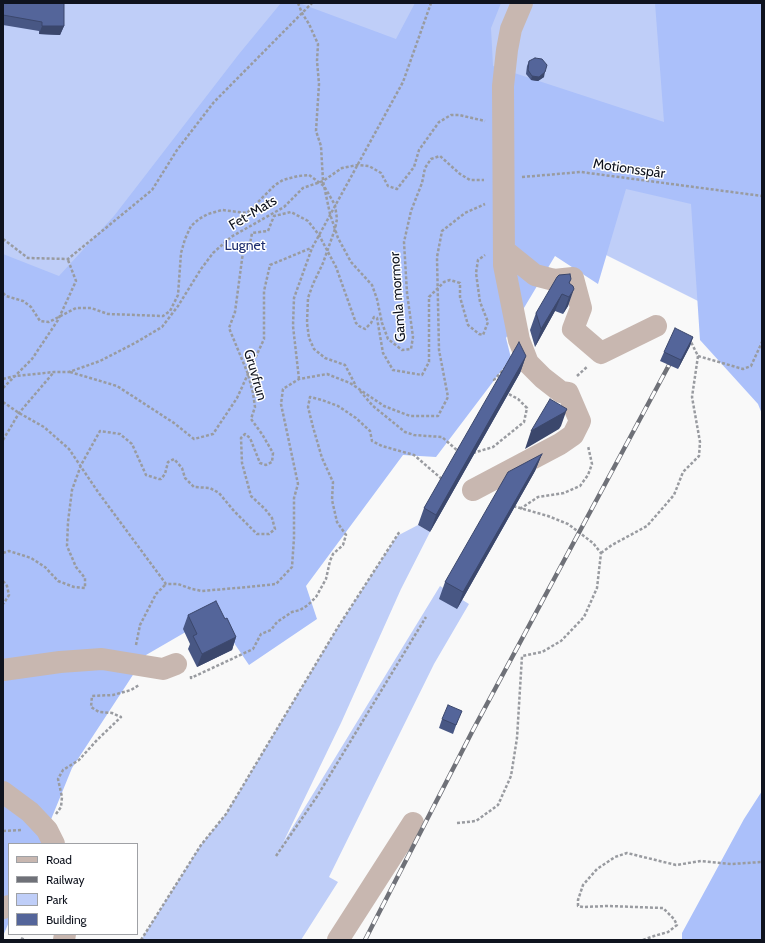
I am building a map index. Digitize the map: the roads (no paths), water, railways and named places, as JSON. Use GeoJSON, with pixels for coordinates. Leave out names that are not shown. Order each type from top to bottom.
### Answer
{"type":"FeatureCollection","features":[{"type":"Feature","properties":{"kind":"street"},"geometry":{"type":"LineString","coordinates":[[473,490],[560,444],[573,435],[580,421],[568,393],[561,392],[543,378],[528,363],[519,340],[504,264],[503,86],[511,29],[522,3]]}},
{"type":"Feature","properties":{"kind":"street"},"geometry":{"type":"LineString","coordinates":[[504,250],[535,275],[554,280],[573,278],[581,308],[573,329],[601,353],[656,326]]}},
{"type":"Feature","properties":{"kind":"street"},"geometry":{"type":"LineString","coordinates":[[3,670],[60,662],[102,659],[163,669],[176,664]]}},
{"type":"Feature","properties":{"kind":"street"},"geometry":{"type":"LineString","coordinates":[[3,792],[30,812],[47,830],[54,843]]}},
{"type":"Feature","properties":{"kind":"street"},"geometry":{"type":"LineString","coordinates":[[338,940],[414,823]]}},
{"type":"Feature","properties":{"kind":"railway"},"geometry":{"type":"LineString","coordinates":[[365,940],[473,730],[669,365]]}},
{"type":"Feature","properties":{"kind":"park label","name":"Lugnet"},"geometry":{"type":"Point","coordinates":[245,246]}}]}
